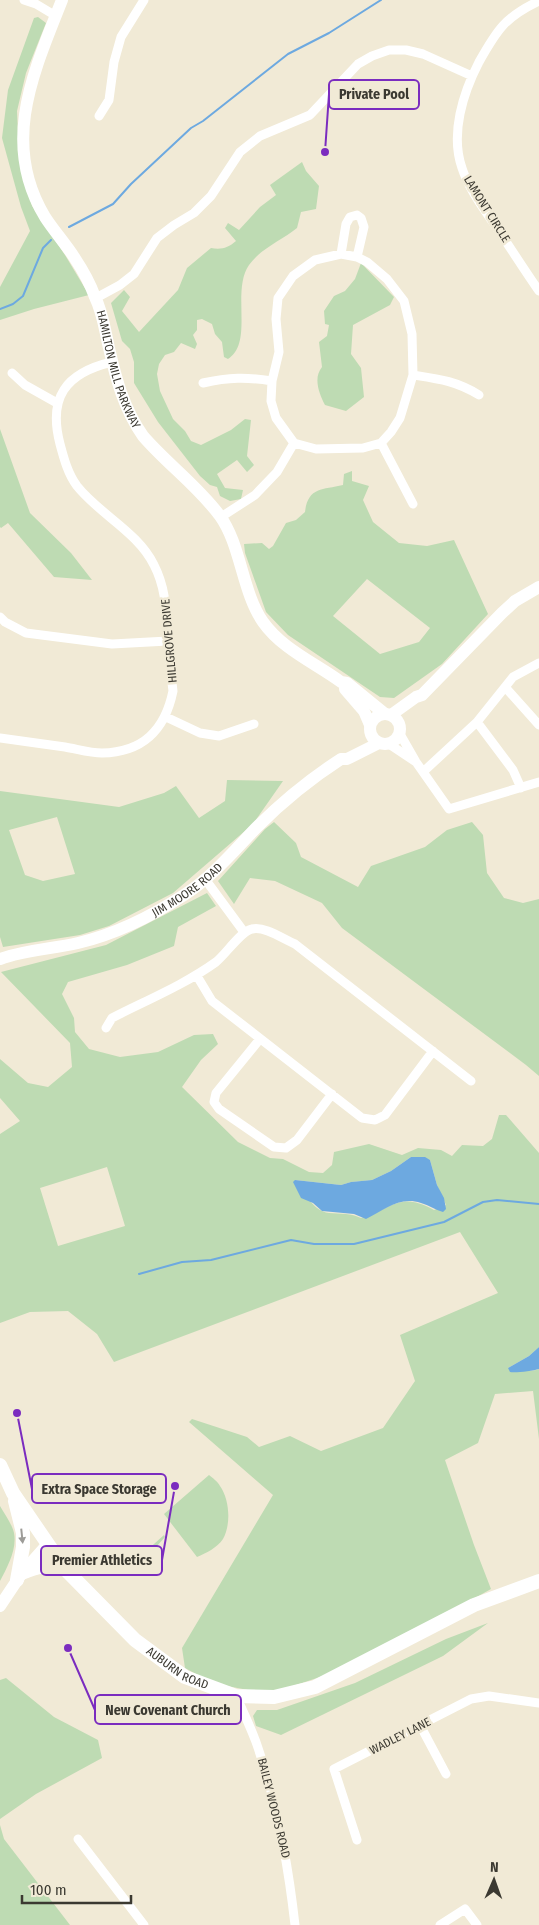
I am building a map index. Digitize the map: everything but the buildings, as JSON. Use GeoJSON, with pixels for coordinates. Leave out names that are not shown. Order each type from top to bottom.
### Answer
{"type":"FeatureCollection","features":[{"type":"Feature","properties":{"kind":"main road","name":"AUBURN ROAD"},"geometry":{"type":"LineString","coordinates":[[0,1464],[13,1493],[65,1569],[134,1640],[185,1677],[236,1696],[274,1697],[315,1687],[474,1606],[539,1581]]}},
{"type":"Feature","properties":{"kind":"main road"},"geometry":{"type":"LineString","coordinates":[[13,1493],[22,1533],[20,1577]]}},
{"type":"Feature","properties":{"kind":"main road"},"geometry":{"type":"LineString","coordinates":[[20,1577],[35,1567],[49,1566],[65,1569]]}},
{"type":"Feature","properties":{"kind":"street"},"geometry":{"type":"LineString","coordinates":[[24,0],[36,4],[56,16]]}},
{"type":"Feature","properties":{"kind":"street","name":"HAMILTON MILL PARKWAY"},"geometry":{"type":"LineString","coordinates":[[62,0],[28,91],[22,121],[24,163],[30,187],[44,216],[75,258],[96,298],[122,398],[143,436],[221,517],[236,552],[252,600],[263,621],[278,639],[341,682],[347,683],[388,714]]}},
{"type":"Feature","properties":{"kind":"street"},"geometry":{"type":"LineString","coordinates":[[99,116],[109,100],[114,62],[121,37],[144,0]]}},
{"type":"Feature","properties":{"kind":"street","name":"LAMONT CIRCLE"},"geometry":{"type":"LineString","coordinates":[[539,1],[519,10],[496,32],[472,76],[459,116],[457,142],[462,168],[476,197],[539,291]]}},
{"type":"Feature","properties":{"kind":"street"},"geometry":{"type":"LineString","coordinates":[[96,298],[120,285],[134,274],[157,238],[194,213],[211,196],[240,152],[260,136],[310,115],[358,64],[372,56],[389,50],[406,50],[423,54],[472,76]]}},
{"type":"Feature","properties":{"kind":"street"},"geometry":{"type":"LineString","coordinates":[[341,254],[346,224],[350,217],[357,215],[362,218],[364,227],[357,257]]}},
{"type":"Feature","properties":{"kind":"street"},"geometry":{"type":"LineString","coordinates":[[341,254],[357,257],[367,262],[387,279],[404,301],[412,334],[413,375],[400,418],[392,432],[382,443],[363,448],[316,449],[294,443],[276,418],[271,401],[272,382],[279,352],[276,319],[278,298],[293,276],[315,260],[341,254]]}},
{"type":"Feature","properties":{"kind":"street"},"geometry":{"type":"LineString","coordinates":[[12,373],[25,386],[57,403],[75,377],[92,366],[112,362]]}},
{"type":"Feature","properties":{"kind":"street"},"geometry":{"type":"LineString","coordinates":[[413,375],[450,381],[465,386],[479,395]]}},
{"type":"Feature","properties":{"kind":"street"},"geometry":{"type":"LineString","coordinates":[[203,383],[246,377],[272,382]]}},
{"type":"Feature","properties":{"kind":"street","name":"HILLGROVE DRIVE"},"geometry":{"type":"LineString","coordinates":[[0,738],[102,753],[131,749],[158,730],[166,717],[173,692],[164,586],[154,563],[139,544],[78,487],[65,463],[59,440],[55,422],[57,403]]}},
{"type":"Feature","properties":{"kind":"street"},"geometry":{"type":"LineString","coordinates":[[221,517],[255,495],[277,472],[294,443]]}},
{"type":"Feature","properties":{"kind":"street"},"geometry":{"type":"LineString","coordinates":[[382,443],[413,504]]}},
{"type":"Feature","properties":{"kind":"street"},"geometry":{"type":"LineString","coordinates":[[384,744],[395,741],[400,729],[422,696],[502,612],[515,601],[539,587]]}},
{"type":"Feature","properties":{"kind":"street"},"geometry":{"type":"LineString","coordinates":[[0,618],[26,633],[112,644],[168,641]]}},
{"type":"Feature","properties":{"kind":"street"},"geometry":{"type":"LineString","coordinates":[[423,772],[476,722],[513,677],[539,663]]}},
{"type":"Feature","properties":{"kind":"street","name":"HAMILTON MILL PARKWAY"},"geometry":{"type":"LineString","coordinates":[[341,682],[368,717],[370,728]]}},
{"type":"Feature","properties":{"kind":"street"},"geometry":{"type":"LineString","coordinates":[[505,687],[539,725]]}},
{"type":"Feature","properties":{"kind":"street"},"geometry":{"type":"LineString","coordinates":[[416,762],[373,738],[370,728],[376,717],[388,714],[416,697],[422,696]]}},
{"type":"Feature","properties":{"kind":"street"},"geometry":{"type":"LineString","coordinates":[[388,714],[399,721],[400,729],[416,762],[449,809],[539,782]]}},
{"type":"Feature","properties":{"kind":"street"},"geometry":{"type":"LineString","coordinates":[[166,717],[200,733],[219,736],[254,724]]}},
{"type":"Feature","properties":{"kind":"street"},"geometry":{"type":"LineString","coordinates":[[476,722],[513,770],[520,788]]}},
{"type":"Feature","properties":{"kind":"street","name":"JIM MOORE ROAD"},"geometry":{"type":"LineString","coordinates":[[0,958],[78,943],[117,930],[154,913],[186,894],[206,879],[303,785],[341,759],[362,741],[370,728]]}},
{"type":"Feature","properties":{"kind":"street","name":"JIM MOORE ROAD"},"geometry":{"type":"LineString","coordinates":[[341,759],[347,759],[366,748],[384,744]]}},
{"type":"Feature","properties":{"kind":"street"},"geometry":{"type":"LineString","coordinates":[[206,879],[244,932]]}},
{"type":"Feature","properties":{"kind":"street"},"geometry":{"type":"LineString","coordinates":[[106,1028],[112,1018],[197,976],[225,954],[244,932],[253,928],[264,930],[294,944],[471,1081]]}},
{"type":"Feature","properties":{"kind":"street"},"geometry":{"type":"LineString","coordinates":[[197,976],[212,1001],[362,1118],[375,1120],[385,1115],[433,1052]]}},
{"type":"Feature","properties":{"kind":"street"},"geometry":{"type":"LineString","coordinates":[[260,1038],[216,1093],[214,1102],[219,1108],[274,1147],[286,1148],[296,1140],[332,1094]]}},
{"type":"Feature","properties":{"kind":"street"},"geometry":{"type":"LineString","coordinates":[[0,1606],[20,1577],[47,1544]]}},
{"type":"Feature","properties":{"kind":"street","name":"BAILEY WOODS ROAD"},"geometry":{"type":"LineString","coordinates":[[236,1696],[256,1741],[279,1822],[288,1865],[295,1925]]}},
{"type":"Feature","properties":{"kind":"street","name":"WADLEY LANE"},"geometry":{"type":"LineString","coordinates":[[357,1840],[334,1769],[471,1699],[489,1696],[539,1703]]}},
{"type":"Feature","properties":{"kind":"street"},"geometry":{"type":"LineString","coordinates":[[420,1725],[446,1774]]}},
{"type":"Feature","properties":{"kind":"street"},"geometry":{"type":"LineString","coordinates":[[78,1839],[144,1925]]}},
{"type":"Feature","properties":{"kind":"street"},"geometry":{"type":"LineString","coordinates":[[440,1925],[465,1909],[477,1925]]}},
{"type":"Feature","properties":{"kind":"green space"},"geometry":{"type":"Polygon","coordinates":[[[38,17],[46,23],[26,73],[17,111],[19,158],[32,206],[89,295],[0,320],[0,287],[30,231],[21,207],[2,138],[8,90],[34,18],[38,17]]]}},
{"type":"Feature","properties":{"kind":"green space"},"geometry":{"type":"Polygon","coordinates":[[[302,162],[306,171],[319,186],[316,209],[301,212],[297,228],[265,249],[249,265],[244,276],[242,288],[240,341],[236,351],[228,359],[224,357],[222,342],[215,334],[212,324],[202,319],[197,320],[197,330],[193,335],[197,344],[195,349],[181,343],[174,352],[165,355],[159,364],[157,374],[160,391],[173,419],[185,431],[191,441],[201,445],[231,430],[245,419],[251,420],[247,456],[254,465],[247,472],[237,460],[217,474],[225,488],[243,490],[241,499],[230,501],[220,496],[217,487],[210,485],[200,476],[158,422],[134,383],[134,362],[130,349],[122,341],[111,303],[124,290],[130,297],[122,311],[139,332],[178,290],[187,268],[211,248],[224,248],[236,241],[225,228],[228,223],[239,230],[260,207],[276,195],[270,185],[302,162]]]}},
{"type":"Feature","properties":{"kind":"green space"},"geometry":{"type":"Polygon","coordinates":[[[361,263],[394,297],[390,305],[353,325],[351,354],[361,368],[364,397],[346,411],[325,405],[321,396],[317,381],[322,367],[319,342],[327,336],[329,325],[325,324],[324,311],[334,296],[345,291],[355,279],[361,263]]]}},
{"type":"Feature","properties":{"kind":"green space"},"geometry":{"type":"Polygon","coordinates":[[[0,429],[30,513],[71,553],[92,580],[54,577],[8,523],[0,527],[0,429]]]}},
{"type":"Feature","properties":{"kind":"green space"},"geometry":{"type":"Polygon","coordinates":[[[352,471],[352,481],[369,486],[363,500],[373,522],[399,543],[427,546],[454,540],[488,614],[442,664],[394,698],[380,697],[288,635],[266,612],[245,553],[244,544],[262,543],[269,549],[273,546],[286,523],[296,520],[305,512],[309,498],[317,491],[343,485],[344,474],[352,471]],[[367,579],[333,616],[380,654],[419,642],[430,628],[367,579]]]}},
{"type":"Feature","properties":{"kind":"green space"},"geometry":{"type":"Polygon","coordinates":[[[227,780],[283,781],[253,824],[173,893],[109,926],[80,935],[3,947],[0,937],[0,791],[119,807],[164,793],[176,786],[199,818],[225,801],[227,780]],[[57,817],[9,830],[25,875],[43,881],[75,874],[57,817]]]}},
{"type":"Feature","properties":{"kind":"green space"},"geometry":{"type":"Polygon","coordinates":[[[274,822],[296,843],[301,857],[358,887],[371,866],[425,847],[447,830],[472,822],[483,835],[487,873],[504,898],[523,903],[539,899],[539,1076],[342,928],[322,903],[275,881],[250,878],[234,904],[218,881],[265,829],[274,822]]]}},
{"type":"Feature","properties":{"kind":"green space"},"geometry":{"type":"Polygon","coordinates":[[[207,893],[216,906],[178,927],[174,946],[127,965],[68,982],[62,994],[74,1018],[75,1032],[89,1049],[120,1057],[158,1052],[194,1035],[213,1034],[218,1044],[201,1060],[182,1087],[238,1142],[270,1158],[283,1159],[309,1172],[323,1173],[332,1165],[334,1152],[369,1144],[402,1155],[418,1148],[441,1150],[452,1156],[462,1145],[483,1146],[492,1139],[499,1115],[506,1115],[539,1153],[539,1347],[529,1356],[508,1368],[528,1371],[539,1369],[539,1439],[533,1391],[495,1394],[478,1443],[445,1460],[491,1589],[416,1631],[326,1675],[281,1690],[248,1690],[227,1686],[207,1680],[185,1668],[182,1648],[273,1495],[189,1422],[192,1419],[247,1437],[259,1447],[290,1436],[321,1451],[383,1428],[415,1381],[400,1335],[498,1293],[460,1232],[114,1362],[97,1334],[68,1311],[30,1312],[0,1323],[0,1134],[20,1121],[0,1098],[0,1059],[28,1083],[48,1087],[72,1067],[70,1043],[1,972],[106,945],[207,893]],[[411,1157],[391,1171],[372,1180],[341,1185],[295,1180],[318,1209],[329,1213],[350,1214],[361,1218],[404,1202],[412,1202],[434,1210],[446,1205],[437,1185],[430,1160],[411,1157]],[[107,1167],[40,1188],[58,1246],[125,1226],[107,1167]]]}},
{"type":"Feature","properties":{"kind":"green space"},"geometry":{"type":"Polygon","coordinates":[[[209,1475],[219,1485],[226,1498],[228,1512],[227,1527],[223,1539],[218,1545],[197,1557],[164,1514],[209,1475]]]}},
{"type":"Feature","properties":{"kind":"green space"},"geometry":{"type":"Polygon","coordinates":[[[0,1506],[12,1527],[15,1540],[12,1555],[0,1581],[0,1506]]]}},
{"type":"Feature","properties":{"kind":"green space"},"geometry":{"type":"Polygon","coordinates":[[[164,1535],[165,1537],[139,1566],[136,1567],[129,1561],[130,1558],[141,1552],[144,1553],[164,1535]]]}},
{"type":"Feature","properties":{"kind":"green space"},"geometry":{"type":"Polygon","coordinates":[[[488,1623],[443,1656],[281,1735],[256,1726],[253,1716],[257,1710],[277,1710],[355,1683],[446,1639],[488,1623]]]}},
{"type":"Feature","properties":{"kind":"green space"},"geometry":{"type":"Polygon","coordinates":[[[6,1678],[54,1717],[98,1740],[102,1758],[36,1794],[0,1819],[0,1680],[6,1678]]]}},
{"type":"Feature","properties":{"kind":"green space"},"geometry":{"type":"Polygon","coordinates":[[[0,1825],[4,1839],[70,1925],[0,1925],[0,1825]]]}},
{"type":"Feature","properties":{"kind":"water"},"geometry":{"type":"Polygon","coordinates":[[[411,1157],[425,1157],[430,1160],[437,1185],[444,1198],[446,1209],[443,1212],[413,1201],[392,1205],[366,1219],[354,1214],[322,1211],[313,1203],[301,1198],[293,1182],[295,1180],[341,1185],[372,1180],[391,1171],[411,1157]]]}},
{"type":"Feature","properties":{"kind":"water"},"geometry":{"type":"Polygon","coordinates":[[[539,1347],[539,1369],[510,1372],[508,1368],[529,1356],[539,1347]]]}},
{"type":"Feature","properties":{"kind":"waterway"},"geometry":{"type":"LineString","coordinates":[[69,227],[113,204],[131,184],[191,128],[203,121],[288,54],[329,33],[381,0]]}},
{"type":"Feature","properties":{"kind":"waterway"},"geometry":{"type":"LineString","coordinates":[[0,309],[13,304],[23,296],[43,248],[51,240]]}},
{"type":"Feature","properties":{"kind":"waterway"},"geometry":{"type":"LineString","coordinates":[[139,1274],[182,1262],[211,1260],[291,1240],[314,1244],[354,1244],[444,1222],[483,1202],[497,1200],[539,1204]]}},
{"type":"Feature","properties":{"kind":"place","name":"Private Pool"},"geometry":{"type":"Point","coordinates":[325,152]}},
{"type":"Feature","properties":{"kind":"place","name":"Extra Space Storage"},"geometry":{"type":"Point","coordinates":[17,1413]}},
{"type":"Feature","properties":{"kind":"place","name":"Premier Athletics"},"geometry":{"type":"Point","coordinates":[175,1486]}},
{"type":"Feature","properties":{"kind":"place","name":"New Covenant Church"},"geometry":{"type":"Point","coordinates":[68,1648]}}]}
